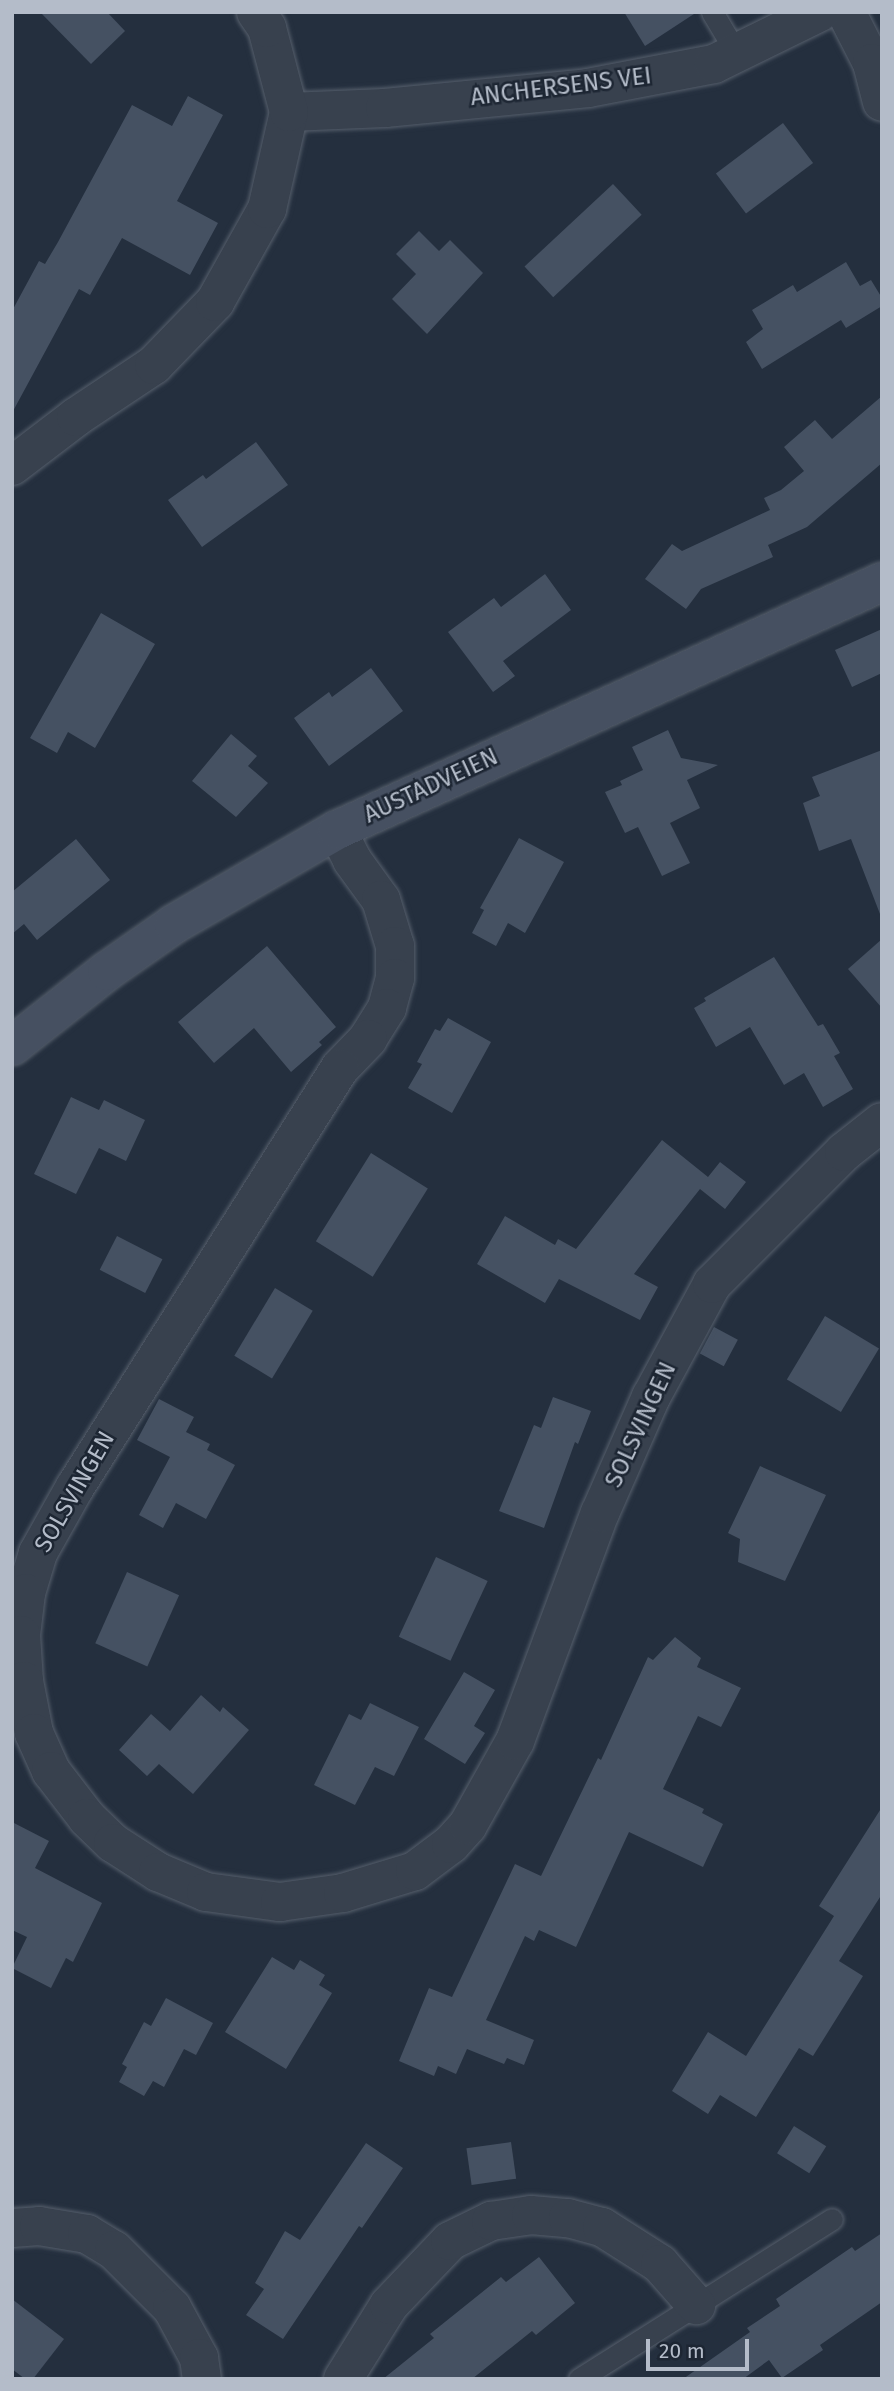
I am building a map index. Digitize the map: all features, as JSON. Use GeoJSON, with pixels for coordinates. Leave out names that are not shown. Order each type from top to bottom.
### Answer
{"type":"FeatureCollection","features":[{"type":"Feature","properties":{"kind":"main road","name":"AUSTADVEIEN"},"geometry":{"type":"LineString","coordinates":[[12,1046],[107,971],[174,924],[337,830],[882,582]]}},
{"type":"Feature","properties":{"kind":"street"},"geometry":{"type":"LineString","coordinates":[[12,466],[76,417],[154,365],[215,302],[267,209],[289,111],[267,28],[256,12]]}},
{"type":"Feature","properties":{"kind":"street","name":"ANCHERSENS VEI"},"geometry":{"type":"LineString","coordinates":[[289,111],[385,108],[588,88],[714,64],[820,12]]}},
{"type":"Feature","properties":{"kind":"street"},"geometry":{"type":"LineString","coordinates":[[846,12],[872,63],[882,102]]}},
{"type":"Feature","properties":{"kind":"street","name":"SOLSVINGEN"},"geometry":{"type":"LineString","coordinates":[[337,830],[352,860],[381,900],[395,946],[395,978],[387,1008],[368,1039],[340,1068],[75,1487],[37,1553],[26,1593],[21,1635],[24,1681],[34,1733],[51,1772],[87,1818],[113,1843],[158,1872],[206,1892],[280,1902],[343,1893],[415,1871],[451,1844],[468,1825],[515,1741],[600,1513],[651,1397],[712,1284],[844,1152],[882,1122]]}},
{"type":"Feature","properties":{"kind":"street"},"geometry":{"type":"LineString","coordinates":[[343,2379],[389,2305],[450,2241],[491,2221],[531,2215],[568,2218],[603,2227],[660,2264],[696,2305]]}},
{"type":"Feature","properties":{"kind":"street"},"geometry":{"type":"LineString","coordinates":[[12,2228],[39,2227],[87,2234],[114,2250],[172,2308],[199,2358],[202,2379]]}},
{"type":"Feature","properties":{"kind":"lane"},"geometry":{"type":"LineString","coordinates":[[712,12],[737,54]]}},
{"type":"Feature","properties":{"kind":"lane"},"geometry":{"type":"LineString","coordinates":[[579,2379],[832,2219]]}},
{"type":"Feature","properties":{"kind":"building"},"geometry":{"type":"Polygon","coordinates":[[[40,12],[107,12],[125,31],[91,64],[40,12]]]}},
{"type":"Feature","properties":{"kind":"building"},"geometry":{"type":"Polygon","coordinates":[[[624,12],[697,12],[645,46],[624,12]]]}},
{"type":"Feature","properties":{"kind":"building"},"geometry":{"type":"Polygon","coordinates":[[[188,96],[223,115],[177,201],[218,223],[190,275],[122,238],[90,295],[79,289],[12,413],[12,311],[39,261],[45,264],[132,105],[172,126],[188,96]]]}},
{"type":"Feature","properties":{"kind":"building"},"geometry":{"type":"Polygon","coordinates":[[[783,123],[813,163],[746,213],[716,174],[783,123]]]}},
{"type":"Feature","properties":{"kind":"building"},"geometry":{"type":"Polygon","coordinates":[[[613,184],[642,215],[553,297],[525,267],[613,184]]]}},
{"type":"Feature","properties":{"kind":"building"},"geometry":{"type":"Polygon","coordinates":[[[419,231],[439,251],[450,240],[483,273],[427,334],[392,299],[416,274],[396,254],[419,231]]]}},
{"type":"Feature","properties":{"kind":"building"},"geometry":{"type":"Polygon","coordinates":[[[846,262],[860,286],[871,280],[882,298],[882,306],[846,328],[841,320],[762,369],[746,342],[763,329],[752,310],[793,285],[797,292],[846,262]]]}},
{"type":"Feature","properties":{"kind":"building"},"geometry":{"type":"Polygon","coordinates":[[[882,396],[882,463],[807,527],[768,545],[773,557],[701,589],[686,609],[645,579],[672,544],[682,551],[770,510],[764,498],[781,490],[804,471],[784,447],[815,420],[832,439],[882,396]]]}},
{"type":"Feature","properties":{"kind":"building"},"geometry":{"type":"Polygon","coordinates":[[[256,442],[288,485],[202,547],[168,500],[203,475],[206,479],[256,442]]]}},
{"type":"Feature","properties":{"kind":"building"},"geometry":{"type":"Polygon","coordinates":[[[545,574],[571,610],[503,661],[515,676],[493,692],[448,632],[494,598],[501,607],[545,574]]]}},
{"type":"Feature","properties":{"kind":"building"},"geometry":{"type":"Polygon","coordinates":[[[101,613],[155,644],[95,748],[68,732],[57,753],[30,738],[101,613]]]}},
{"type":"Feature","properties":{"kind":"building"},"geometry":{"type":"Polygon","coordinates":[[[882,629],[882,673],[852,687],[835,650],[882,629]]]}},
{"type":"Feature","properties":{"kind":"building"},"geometry":{"type":"Polygon","coordinates":[[[371,668],[403,711],[329,766],[294,718],[329,692],[332,697],[371,668]]]}},
{"type":"Feature","properties":{"kind":"building"},"geometry":{"type":"Polygon","coordinates":[[[668,730],[681,758],[718,765],[687,780],[700,808],[670,823],[690,863],[662,876],[638,827],[625,833],[605,792],[622,785],[620,781],[643,770],[632,747],[668,730]]]}},
{"type":"Feature","properties":{"kind":"building"},"geometry":{"type":"Polygon","coordinates":[[[231,734],[257,756],[248,766],[268,783],[236,817],[192,781],[231,734]]]}},
{"type":"Feature","properties":{"kind":"building"},"geometry":{"type":"Polygon","coordinates":[[[882,750],[880,914],[851,839],[819,851],[803,803],[820,796],[812,777],[882,750]]]}},
{"type":"Feature","properties":{"kind":"building"},"geometry":{"type":"Polygon","coordinates":[[[519,838],[564,862],[525,933],[508,923],[496,946],[472,933],[484,910],[480,908],[519,838]]]}},
{"type":"Feature","properties":{"kind":"building"},"geometry":{"type":"Polygon","coordinates":[[[76,839],[110,880],[37,940],[24,924],[12,934],[12,892],[76,839]]]}},
{"type":"Feature","properties":{"kind":"building"},"geometry":{"type":"Polygon","coordinates":[[[882,939],[882,1008],[848,969],[882,939]]]}},
{"type":"Feature","properties":{"kind":"building"},"geometry":{"type":"Polygon","coordinates":[[[267,946],[336,1027],[319,1042],[322,1045],[291,1072],[254,1028],[214,1063],[178,1022],[267,946]]]}},
{"type":"Feature","properties":{"kind":"building"},"geometry":{"type":"Polygon","coordinates":[[[774,957],[818,1026],[823,1024],[840,1053],[834,1056],[853,1089],[823,1107],[804,1073],[784,1085],[750,1027],[716,1047],[694,1008],[706,1001],[704,998],[774,957]]]}},
{"type":"Feature","properties":{"kind":"building"},"geometry":{"type":"Polygon","coordinates":[[[448,1018],[491,1042],[452,1113],[408,1088],[422,1064],[417,1062],[435,1029],[440,1031],[448,1018]]]}},
{"type":"Feature","properties":{"kind":"building"},"geometry":{"type":"Polygon","coordinates":[[[71,1097],[99,1110],[104,1100],[145,1120],[126,1161],[99,1148],[76,1194],[34,1174],[71,1097]]]}},
{"type":"Feature","properties":{"kind":"building"},"geometry":{"type":"Polygon","coordinates":[[[662,1140],[708,1177],[720,1162],[746,1182],[725,1209],[700,1189],[662,1237],[634,1274],[658,1287],[640,1320],[559,1279],[545,1303],[477,1264],[505,1216],[555,1245],[558,1239],[576,1249],[662,1140]]]}},
{"type":"Feature","properties":{"kind":"building"},"geometry":{"type":"Polygon","coordinates":[[[371,1153],[428,1189],[373,1277],[316,1241],[371,1153]]]}},
{"type":"Feature","properties":{"kind":"building"},"geometry":{"type":"Polygon","coordinates":[[[117,1236],[162,1259],[145,1293],[100,1270],[117,1236]]]}},
{"type":"Feature","properties":{"kind":"building"},"geometry":{"type":"Polygon","coordinates":[[[275,1288],[313,1311],[272,1378],[234,1356],[275,1288]]]}},
{"type":"Feature","properties":{"kind":"building"},"geometry":{"type":"Polygon","coordinates":[[[825,1316],[879,1348],[841,1412],[787,1379],[825,1316]]]}},
{"type":"Feature","properties":{"kind":"building"},"geometry":{"type":"Polygon","coordinates":[[[714,1327],[738,1340],[724,1366],[700,1353],[714,1327]]]}},
{"type":"Feature","properties":{"kind":"building"},"geometry":{"type":"Polygon","coordinates":[[[553,1397],[591,1411],[578,1444],[575,1442],[544,1528],[499,1511],[534,1425],[541,1428],[553,1397]]]}},
{"type":"Feature","properties":{"kind":"building"},"geometry":{"type":"Polygon","coordinates":[[[159,1399],[194,1417],[186,1432],[210,1444],[207,1450],[235,1465],[206,1519],[176,1503],[163,1528],[139,1515],[170,1457],[137,1440],[159,1399]]]}},
{"type":"Feature","properties":{"kind":"building"},"geometry":{"type":"Polygon","coordinates":[[[760,1466],[826,1495],[785,1581],[738,1562],[740,1539],[728,1533],[760,1466]]]}},
{"type":"Feature","properties":{"kind":"building"},"geometry":{"type":"Polygon","coordinates":[[[436,1557],[488,1581],[450,1661],[399,1637],[436,1557]]]}},
{"type":"Feature","properties":{"kind":"building"},"geometry":{"type":"Polygon","coordinates":[[[127,1572],[179,1595],[147,1666],[95,1643],[127,1572]]]}},
{"type":"Feature","properties":{"kind":"building"},"geometry":{"type":"Polygon","coordinates":[[[675,1637],[701,1658],[697,1667],[741,1688],[721,1727],[698,1716],[663,1789],[704,1809],[702,1813],[723,1824],[703,1867],[629,1832],[576,1947],[539,1930],[534,1941],[525,1936],[486,2020],[534,2040],[524,2065],[507,2058],[504,2064],[467,2049],[456,2074],[438,2066],[434,2076],[399,2061],[429,1988],[452,1997],[515,1864],[541,1876],[598,1758],[601,1760],[648,1657],[653,1660],[675,1637]]]}},
{"type":"Feature","properties":{"kind":"building"},"geometry":{"type":"Polygon","coordinates":[[[464,1672],[495,1690],[474,1726],[485,1733],[465,1764],[424,1739],[464,1672]]]}},
{"type":"Feature","properties":{"kind":"building"},"geometry":{"type":"Polygon","coordinates":[[[201,1695],[220,1712],[223,1707],[249,1730],[193,1794],[159,1764],[147,1776],[119,1750],[151,1714],[170,1731],[201,1695]]]}},
{"type":"Feature","properties":{"kind":"building"},"geometry":{"type":"Polygon","coordinates":[[[370,1703],[419,1727],[394,1776],[375,1767],[355,1805],[314,1785],[349,1714],[361,1720],[370,1703]]]}},
{"type":"Feature","properties":{"kind":"building"},"geometry":{"type":"Polygon","coordinates":[[[882,1807],[882,1894],[839,1961],[863,1976],[813,2056],[799,2048],[756,2117],[720,2095],[708,2114],[672,2091],[708,2032],[746,2056],[834,1916],[819,1906],[882,1807]]]}},
{"type":"Feature","properties":{"kind":"building"},"geometry":{"type":"Polygon","coordinates":[[[12,1822],[49,1841],[35,1868],[102,1903],[73,1962],[66,1958],[51,1988],[12,1968],[27,1937],[12,1930],[12,1822]]]}},
{"type":"Feature","properties":{"kind":"building"},"geometry":{"type":"Polygon","coordinates":[[[272,1957],[294,1970],[300,1960],[325,1975],[319,1985],[332,1993],[286,2069],[225,2032],[272,1957]]]}},
{"type":"Feature","properties":{"kind":"building"},"geometry":{"type":"Polygon","coordinates":[[[166,1998],[213,2023],[196,2055],[184,2049],[164,2087],[153,2081],[144,2096],[119,2082],[127,2067],[122,2064],[144,2022],[151,2026],[166,1998]]]}},
{"type":"Feature","properties":{"kind":"building"},"geometry":{"type":"Polygon","coordinates":[[[794,2126],[826,2146],[809,2173],[777,2153],[794,2126]]]}},
{"type":"Feature","properties":{"kind":"building"},"geometry":{"type":"Polygon","coordinates":[[[511,2142],[516,2179],[472,2185],[466,2148],[511,2142]]]}},
{"type":"Feature","properties":{"kind":"building"},"geometry":{"type":"Polygon","coordinates":[[[366,2143],[403,2168],[362,2228],[359,2226],[283,2339],[246,2315],[264,2289],[255,2283],[285,2231],[300,2240],[366,2143]]]}},
{"type":"Feature","properties":{"kind":"building"},"geometry":{"type":"Polygon","coordinates":[[[882,2233],[882,2302],[820,2345],[823,2350],[782,2378],[769,2360],[743,2379],[683,2379],[750,2332],[747,2328],[780,2306],[776,2299],[852,2247],[855,2251],[882,2233]]]}},
{"type":"Feature","properties":{"kind":"building"},"geometry":{"type":"Polygon","coordinates":[[[539,2257],[575,2303],[536,2335],[532,2331],[472,2379],[383,2379],[434,2338],[430,2334],[501,2277],[506,2282],[539,2257]]]}},
{"type":"Feature","properties":{"kind":"building"},"geometry":{"type":"Polygon","coordinates":[[[12,2299],[64,2339],[33,2379],[25,2379],[12,2369],[12,2299]]]}}]}
